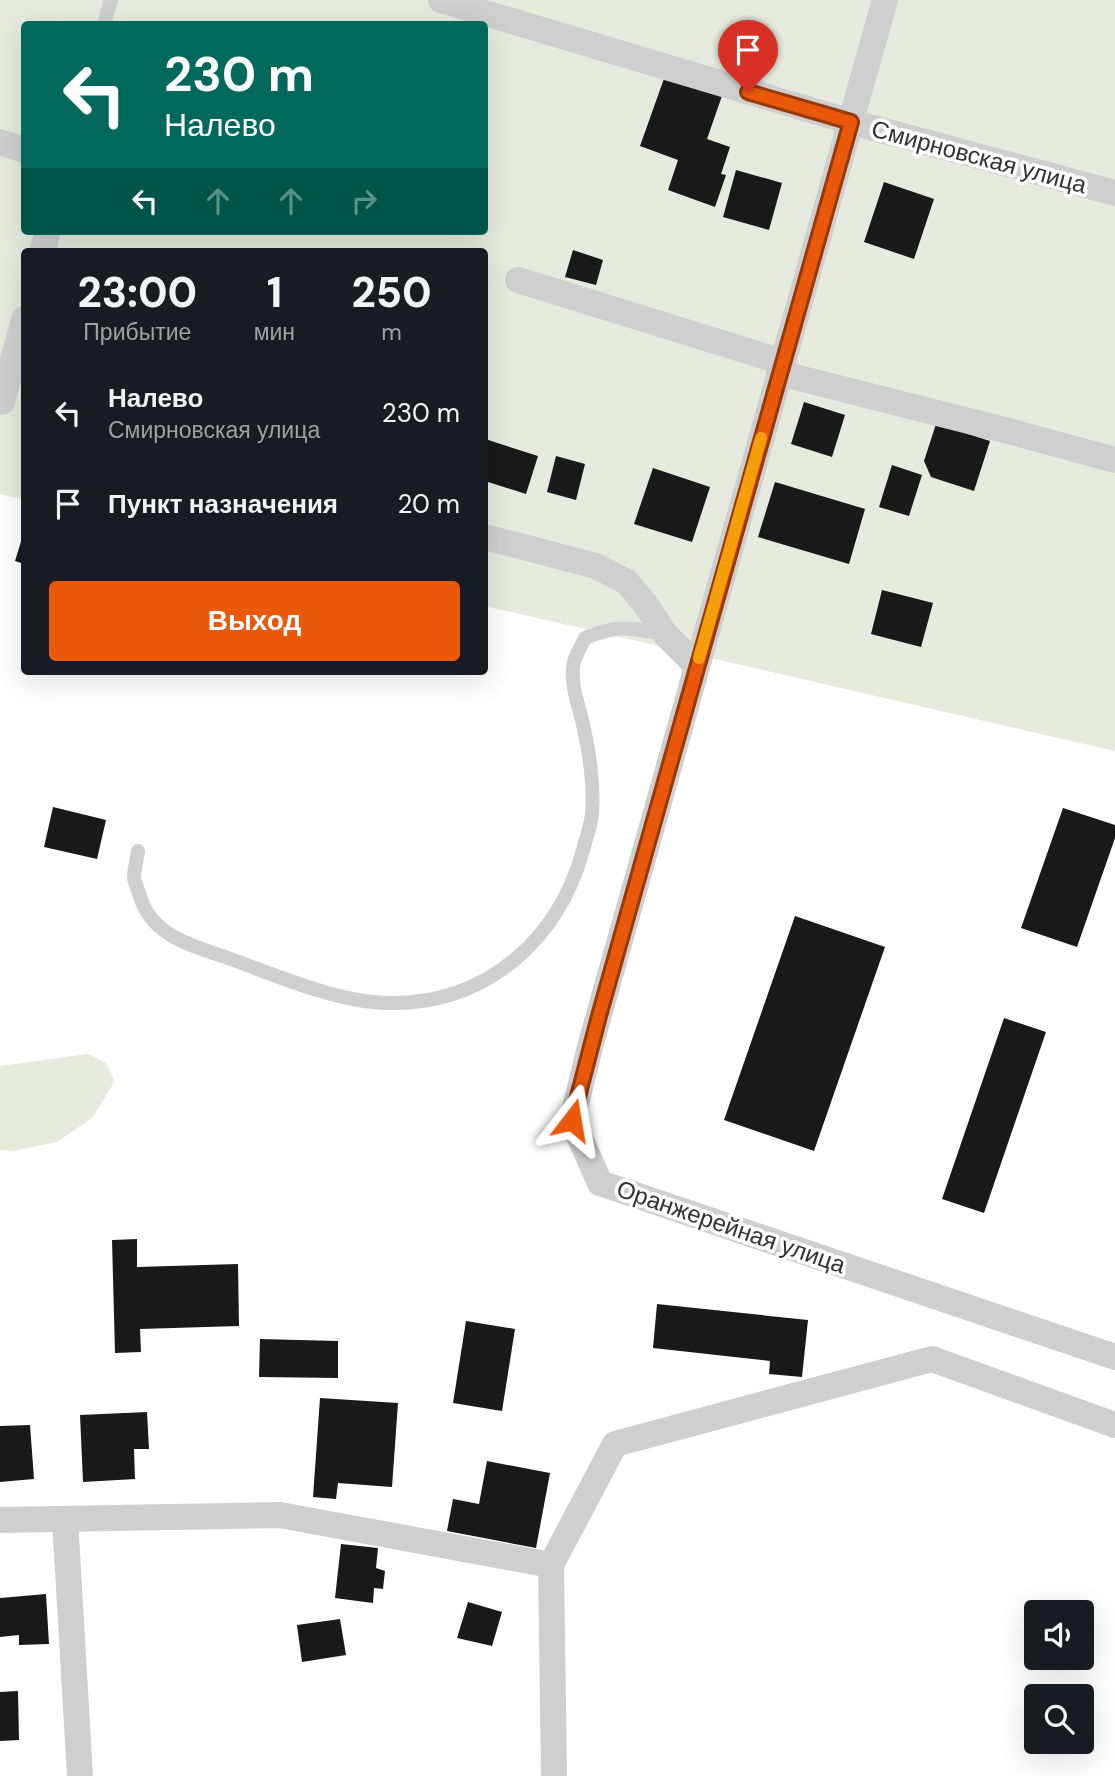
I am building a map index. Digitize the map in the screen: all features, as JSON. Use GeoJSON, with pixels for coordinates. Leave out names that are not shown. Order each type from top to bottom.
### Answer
{"type":"FeatureCollection","features":[{"type":"Feature","properties":{"kind":"street","name":"Смирновская улица"},"geometry":{"type":"LineString","coordinates":[[441,0],[851,122],[1115,193]]}},
{"type":"Feature","properties":{"kind":"street","name":"Оранжерейная улица"},"geometry":{"type":"LineString","coordinates":[[885,0],[595,1029],[572,1120],[600,1183],[1115,1357]]}},
{"type":"Feature","properties":{"kind":"street"},"geometry":{"type":"LineString","coordinates":[[0,142],[21,148]]}},
{"type":"Feature","properties":{"kind":"street"},"geometry":{"type":"LineString","coordinates":[[518,280],[781,367],[1115,460]]}},
{"type":"Feature","properties":{"kind":"street"},"geometry":{"type":"LineString","coordinates":[[9,404],[21,336]]}},
{"type":"Feature","properties":{"kind":"street"},"geometry":{"type":"LineString","coordinates":[[488,538],[596,566],[627,582],[666,634],[697,666]]}},
{"type":"Feature","properties":{"kind":"street"},"geometry":{"type":"LineString","coordinates":[[554,1776],[551,1564],[615,1444],[932,1359],[1115,1425]]}},
{"type":"Feature","properties":{"kind":"street"},"geometry":{"type":"LineString","coordinates":[[0,1520],[280,1515],[551,1564]]}},
{"type":"Feature","properties":{"kind":"street"},"geometry":{"type":"LineString","coordinates":[[65,1519],[79,1776]]}},
{"type":"Feature","properties":{"kind":"lane"},"geometry":{"type":"LineString","coordinates":[[105,21],[111,0]]}},
{"type":"Feature","properties":{"kind":"lane"},"geometry":{"type":"LineString","coordinates":[[138,851],[134,878],[142,905],[152,921],[173,938],[353,999],[391,1003],[424,1001],[460,991],[516,960],[542,934],[566,897],[580,862],[592,815],[592,775],[573,688],[573,664],[585,638],[605,629],[626,627],[666,634]]}},
{"type":"Feature","properties":{"kind":"shaded area"},"geometry":{"type":"Polygon","coordinates":[[[0,0],[1115,0],[1115,751],[488,607],[488,248],[21,248],[21,499],[0,494],[0,0]]]}},
{"type":"Feature","properties":{"kind":"shaded area"},"geometry":{"type":"Polygon","coordinates":[[[88,1054],[106,1063],[115,1081],[92,1118],[57,1142],[13,1151],[0,1150],[0,1066],[88,1054]]]}},
{"type":"Feature","properties":{"kind":"building"},"geometry":{"type":"Polygon","coordinates":[[[666,73],[723,93],[707,139],[730,147],[721,174],[726,175],[715,207],[668,190],[678,160],[640,146],[666,73]]]}},
{"type":"Feature","properties":{"kind":"building"},"geometry":{"type":"Polygon","coordinates":[[[736,170],[782,183],[769,230],[723,217],[736,170]]]}},
{"type":"Feature","properties":{"kind":"building"},"geometry":{"type":"Polygon","coordinates":[[[884,182],[934,199],[914,259],[864,242],[884,182]]]}},
{"type":"Feature","properties":{"kind":"building"},"geometry":{"type":"Polygon","coordinates":[[[573,250],[603,260],[596,285],[565,277],[573,250]]]}},
{"type":"Feature","properties":{"kind":"building"},"geometry":{"type":"Polygon","coordinates":[[[804,402],[845,415],[832,457],[791,444],[804,402]]]}},
{"type":"Feature","properties":{"kind":"building"},"geometry":{"type":"Polygon","coordinates":[[[936,424],[990,441],[974,491],[931,477],[924,461],[936,424]]]}},
{"type":"Feature","properties":{"kind":"building"},"geometry":{"type":"Polygon","coordinates":[[[488,440],[538,456],[526,494],[488,482],[488,440]]]}},
{"type":"Feature","properties":{"kind":"building"},"geometry":{"type":"Polygon","coordinates":[[[556,456],[585,464],[576,500],[547,492],[556,456]]]}},
{"type":"Feature","properties":{"kind":"building"},"geometry":{"type":"Polygon","coordinates":[[[892,465],[922,475],[909,516],[879,507],[892,465]]]}},
{"type":"Feature","properties":{"kind":"building"},"geometry":{"type":"Polygon","coordinates":[[[653,468],[710,487],[692,542],[634,524],[653,468]]]}},
{"type":"Feature","properties":{"kind":"building"},"geometry":{"type":"Polygon","coordinates":[[[775,482],[865,509],[849,564],[758,537],[775,482]]]}},
{"type":"Feature","properties":{"kind":"building"},"geometry":{"type":"Polygon","coordinates":[[[21,542],[21,563],[15,561],[21,542]]]}},
{"type":"Feature","properties":{"kind":"building"},"geometry":{"type":"Polygon","coordinates":[[[882,590],[933,603],[921,647],[871,634],[882,590]]]}},
{"type":"Feature","properties":{"kind":"building"},"geometry":{"type":"Polygon","coordinates":[[[53,807],[106,820],[97,859],[44,847],[53,807]]]}},
{"type":"Feature","properties":{"kind":"building"},"geometry":{"type":"Polygon","coordinates":[[[1063,808],[1115,825],[1115,838],[1077,947],[1021,928],[1063,808]]]}},
{"type":"Feature","properties":{"kind":"building"},"geometry":{"type":"Polygon","coordinates":[[[795,916],[885,947],[814,1151],[724,1120],[795,916]]]}},
{"type":"Feature","properties":{"kind":"building"},"geometry":{"type":"Polygon","coordinates":[[[1004,1018],[1046,1032],[984,1213],[942,1199],[1004,1018]]]}},
{"type":"Feature","properties":{"kind":"building"},"geometry":{"type":"Polygon","coordinates":[[[137,1239],[137,1267],[238,1264],[239,1326],[140,1329],[141,1352],[115,1353],[112,1240],[137,1239]]]}},
{"type":"Feature","properties":{"kind":"building"},"geometry":{"type":"Polygon","coordinates":[[[657,1304],[808,1320],[802,1377],[769,1374],[770,1361],[653,1348],[657,1304]]]}},
{"type":"Feature","properties":{"kind":"building"},"geometry":{"type":"Polygon","coordinates":[[[466,1321],[515,1329],[502,1411],[453,1403],[466,1321]]]}},
{"type":"Feature","properties":{"kind":"building"},"geometry":{"type":"Polygon","coordinates":[[[260,1339],[338,1341],[338,1378],[259,1377],[260,1339]]]}},
{"type":"Feature","properties":{"kind":"building"},"geometry":{"type":"Polygon","coordinates":[[[320,1398],[398,1403],[392,1487],[338,1483],[336,1499],[313,1497],[320,1398]]]}},
{"type":"Feature","properties":{"kind":"building"},"geometry":{"type":"Polygon","coordinates":[[[147,1412],[149,1449],[134,1449],[135,1479],[83,1482],[80,1415],[147,1412]]]}},
{"type":"Feature","properties":{"kind":"building"},"geometry":{"type":"Polygon","coordinates":[[[30,1425],[34,1479],[0,1482],[0,1426],[30,1425]]]}},
{"type":"Feature","properties":{"kind":"building"},"geometry":{"type":"Polygon","coordinates":[[[487,1461],[550,1473],[536,1548],[447,1531],[453,1499],[479,1504],[487,1461]]]}},
{"type":"Feature","properties":{"kind":"building"},"geometry":{"type":"Polygon","coordinates":[[[341,1544],[378,1548],[376,1568],[385,1571],[383,1589],[374,1588],[373,1603],[335,1598],[341,1544]]]}},
{"type":"Feature","properties":{"kind":"building"},"geometry":{"type":"Polygon","coordinates":[[[46,1594],[49,1644],[19,1645],[19,1635],[0,1637],[0,1598],[46,1594]]]}},
{"type":"Feature","properties":{"kind":"building"},"geometry":{"type":"Polygon","coordinates":[[[468,1602],[502,1612],[492,1646],[457,1638],[468,1602]]]}},
{"type":"Feature","properties":{"kind":"building"},"geometry":{"type":"Polygon","coordinates":[[[340,1619],[346,1655],[302,1662],[297,1625],[340,1619]]]}},
{"type":"Feature","properties":{"kind":"building"},"geometry":{"type":"Polygon","coordinates":[[[18,1691],[19,1740],[0,1741],[0,1692],[18,1691]]]}},
{"type":"Feature","properties":{"kind":"slow traffic"},"geometry":{"type":"LineString","coordinates":[[699,658],[761,438]]}},
{"type":"Feature","properties":{"kind":"route"},"geometry":{"type":"LineString","coordinates":[[572,1120],[591,1043],[851,122],[748,92]]}}]}
